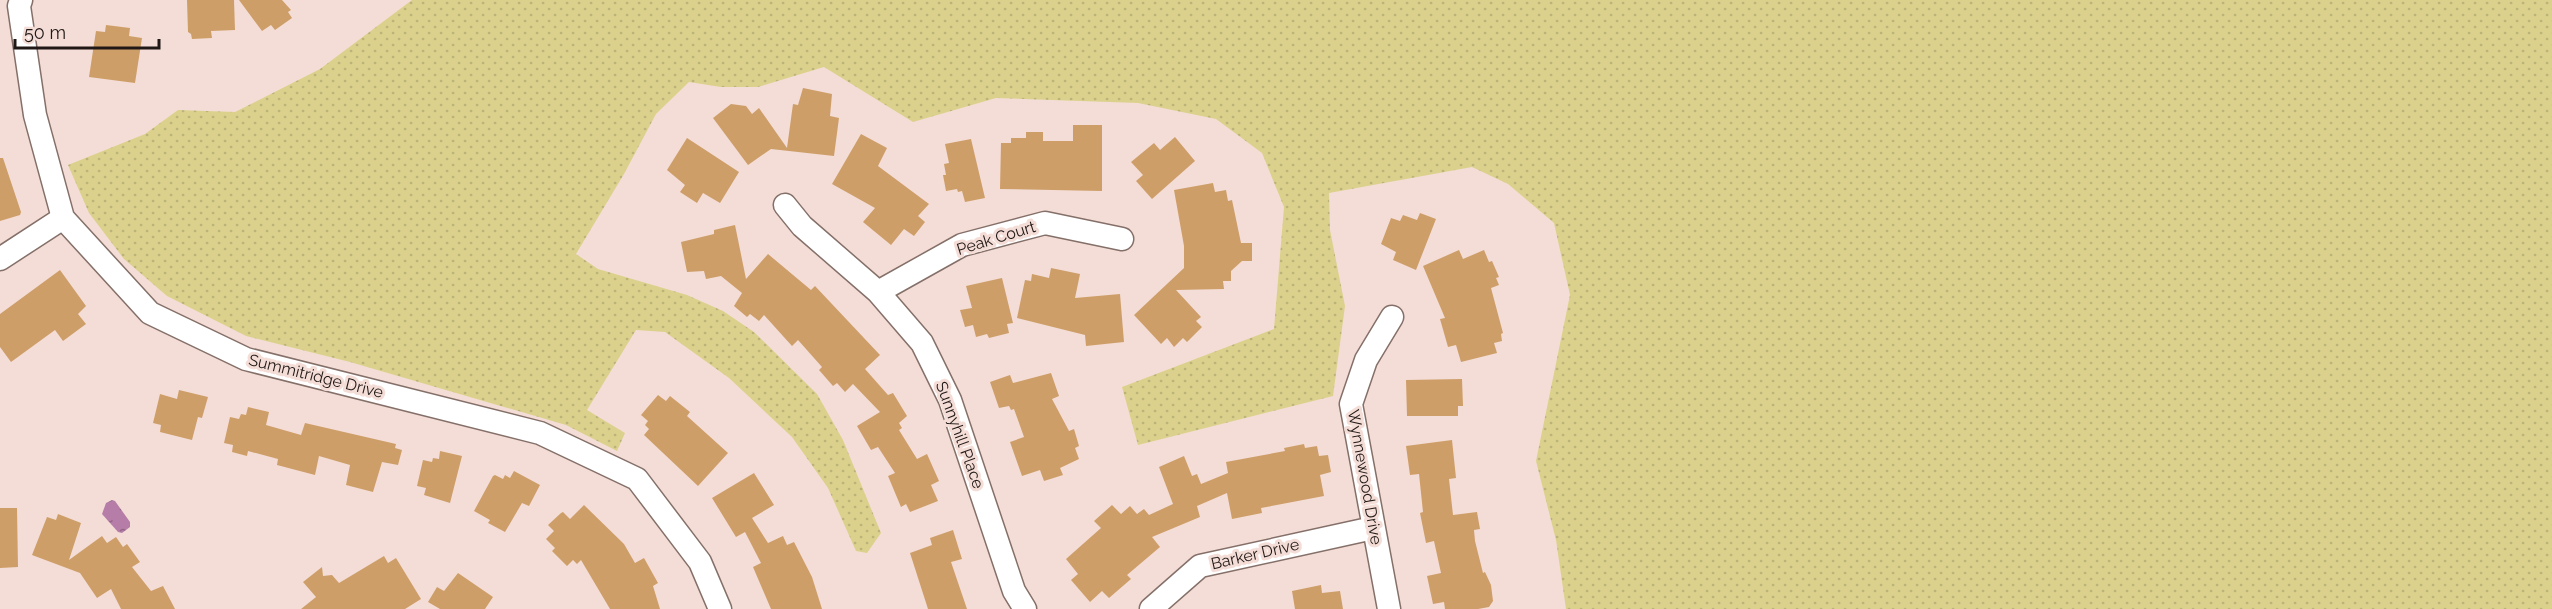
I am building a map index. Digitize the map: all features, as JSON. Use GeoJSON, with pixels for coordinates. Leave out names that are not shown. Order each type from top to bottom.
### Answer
{"type":"FeatureCollection","features":[{"type":"Feature","properties":{"kind":"street","name":"Summitridge Drive"},"geometry":{"type":"LineString","coordinates":[[21,0],[19,6],[34,115],[63,218],[150,313],[246,359],[540,433],[637,479],[700,562],[720,609]]}},
{"type":"Feature","properties":{"kind":"street","name":"Sunnyhill Place"},"geometry":{"type":"LineString","coordinates":[[785,205],[802,226],[878,292],[922,343],[950,400],[1014,591],[1025,609]]}},
{"type":"Feature","properties":{"kind":"street"},"geometry":{"type":"LineString","coordinates":[[0,259],[63,218]]}},
{"type":"Feature","properties":{"kind":"street","name":"Peak Court"},"geometry":{"type":"LineString","coordinates":[[878,292],[962,245],[1045,223],[1122,238]]}},
{"type":"Feature","properties":{"kind":"street","name":"Wynnewood Drive"},"geometry":{"type":"LineString","coordinates":[[1389,609],[1351,404],[1366,360],[1392,317]]}},
{"type":"Feature","properties":{"kind":"street","name":"Barker Drive"},"geometry":{"type":"LineString","coordinates":[[1151,609],[1200,566],[1373,528]]}},
{"type":"Feature","properties":{"kind":"shaded area"},"geometry":{"type":"Polygon","coordinates":[[[412,0],[2552,0],[2552,609],[1566,609],[1556,540],[1536,461],[1570,295],[1554,223],[1508,184],[1472,167],[1329,193],[1330,230],[1345,306],[1333,396],[1138,445],[1122,387],[1274,329],[1284,207],[1262,153],[1216,119],[1138,103],[996,98],[913,122],[824,67],[758,87],[721,87],[689,82],[656,114],[624,174],[576,254],[598,269],[687,295],[723,311],[754,332],[817,394],[843,440],[881,533],[867,553],[856,551],[828,488],[792,437],[729,378],[665,332],[636,330],[587,410],[625,433],[617,451],[566,425],[350,362],[246,336],[167,296],[124,259],[89,213],[68,165],[145,134],[178,110],[235,112],[320,69],[412,0]]]}},
{"type":"Feature","properties":{"kind":"water"},"geometry":{"type":"Polygon","coordinates":[[[112,500],[130,522],[130,527],[122,533],[118,532],[102,514],[106,503],[112,500]]]}},
{"type":"Feature","properties":{"kind":"building"},"geometry":{"type":"Polygon","coordinates":[[[187,0],[234,0],[235,30],[211,31],[212,38],[192,39],[188,32],[187,0]]]}},
{"type":"Feature","properties":{"kind":"building"},"geometry":{"type":"Polygon","coordinates":[[[239,0],[282,0],[291,10],[288,12],[292,18],[275,30],[271,25],[262,31],[239,0]]]}},
{"type":"Feature","properties":{"kind":"building"},"geometry":{"type":"Polygon","coordinates":[[[106,25],[130,28],[129,36],[142,38],[135,83],[89,77],[96,31],[105,32],[106,25]]]}},
{"type":"Feature","properties":{"kind":"building"},"geometry":{"type":"Polygon","coordinates":[[[803,88],[832,94],[830,116],[839,118],[834,156],[771,149],[748,165],[713,118],[731,104],[746,106],[752,114],[759,108],[787,148],[793,104],[798,105],[803,88]]]}},
{"type":"Feature","properties":{"kind":"building"},"geometry":{"type":"Polygon","coordinates":[[[1073,125],[1102,125],[1102,191],[1000,189],[1001,143],[1011,143],[1011,138],[1026,138],[1026,132],[1043,132],[1043,141],[1073,141],[1073,125]]]}},
{"type":"Feature","properties":{"kind":"building"},"geometry":{"type":"Polygon","coordinates":[[[861,134],[887,148],[878,166],[929,204],[918,216],[925,222],[914,236],[904,229],[891,245],[863,222],[875,208],[832,184],[861,134]]]}},
{"type":"Feature","properties":{"kind":"building"},"geometry":{"type":"Polygon","coordinates":[[[1175,137],[1195,161],[1152,199],[1136,181],[1143,175],[1131,162],[1154,143],[1160,150],[1175,137]]]}},
{"type":"Feature","properties":{"kind":"building"},"geometry":{"type":"Polygon","coordinates":[[[687,138],[739,172],[720,203],[703,193],[697,203],[680,192],[685,185],[667,170],[687,138]]]}},
{"type":"Feature","properties":{"kind":"building"},"geometry":{"type":"Polygon","coordinates":[[[971,139],[985,198],[965,202],[962,191],[958,192],[957,189],[946,191],[943,175],[946,175],[944,164],[949,163],[945,144],[971,139]]]}},
{"type":"Feature","properties":{"kind":"building"},"geometry":{"type":"Polygon","coordinates":[[[0,158],[3,158],[21,212],[20,215],[0,221],[0,158]]]}},
{"type":"Feature","properties":{"kind":"building"},"geometry":{"type":"Polygon","coordinates":[[[1213,183],[1215,192],[1226,190],[1228,201],[1232,200],[1241,243],[1252,243],[1252,261],[1242,261],[1231,271],[1231,281],[1223,281],[1224,289],[1176,290],[1201,317],[1196,321],[1202,327],[1187,342],[1183,338],[1174,347],[1167,338],[1161,344],[1134,315],[1184,268],[1184,246],[1174,190],[1213,183]]]}},
{"type":"Feature","properties":{"kind":"building"},"geometry":{"type":"Polygon","coordinates":[[[1420,213],[1436,219],[1416,270],[1393,260],[1396,252],[1381,244],[1391,218],[1400,221],[1403,215],[1417,220],[1420,213]]]}},
{"type":"Feature","properties":{"kind":"building"},"geometry":{"type":"Polygon","coordinates":[[[735,225],[746,279],[768,254],[811,290],[815,286],[880,355],[865,369],[888,395],[893,393],[907,416],[899,423],[902,428],[899,430],[917,459],[927,454],[939,481],[931,485],[938,501],[910,512],[906,504],[901,507],[888,476],[895,473],[878,447],[871,450],[857,426],[880,412],[853,384],[845,392],[837,383],[833,386],[819,370],[822,367],[798,340],[792,346],[764,315],[759,321],[750,314],[747,317],[734,306],[742,293],[721,276],[706,279],[704,271],[687,272],[681,242],[714,234],[714,230],[735,225]]]}},
{"type":"Feature","properties":{"kind":"building"},"geometry":{"type":"Polygon","coordinates":[[[1459,250],[1463,259],[1484,250],[1489,262],[1492,261],[1499,277],[1496,278],[1499,285],[1491,288],[1503,333],[1501,334],[1502,341],[1494,343],[1497,353],[1461,362],[1456,345],[1448,347],[1440,319],[1445,318],[1423,266],[1459,250]]]}},
{"type":"Feature","properties":{"kind":"building"},"geometry":{"type":"Polygon","coordinates":[[[1051,268],[1080,274],[1075,298],[1120,294],[1124,342],[1086,346],[1085,335],[1017,318],[1025,280],[1031,281],[1032,274],[1049,278],[1051,268]]]}},
{"type":"Feature","properties":{"kind":"building"},"geometry":{"type":"Polygon","coordinates":[[[60,270],[86,306],[78,314],[86,324],[63,341],[55,330],[11,362],[0,347],[0,314],[60,270]]]}},
{"type":"Feature","properties":{"kind":"building"},"geometry":{"type":"Polygon","coordinates":[[[1002,278],[1013,323],[1007,324],[1009,333],[989,338],[987,334],[976,337],[973,325],[965,327],[960,310],[972,308],[966,286],[1002,278]]]}},
{"type":"Feature","properties":{"kind":"building"},"geometry":{"type":"Polygon","coordinates":[[[1051,373],[1059,396],[1052,399],[1069,431],[1074,429],[1079,446],[1075,448],[1079,459],[1060,468],[1063,475],[1044,481],[1040,470],[1022,476],[1010,442],[1024,437],[1014,409],[1011,410],[1009,406],[999,408],[990,382],[1010,375],[1013,383],[1051,373]]]}},
{"type":"Feature","properties":{"kind":"building"},"geometry":{"type":"Polygon","coordinates":[[[1462,379],[1463,406],[1458,406],[1458,416],[1407,416],[1406,380],[1462,379]]]}},
{"type":"Feature","properties":{"kind":"building"},"geometry":{"type":"Polygon","coordinates":[[[179,390],[208,397],[202,418],[198,417],[192,440],[160,432],[161,425],[153,423],[160,394],[177,399],[179,390]]]}},
{"type":"Feature","properties":{"kind":"building"},"geometry":{"type":"Polygon","coordinates":[[[658,395],[666,401],[670,396],[690,412],[687,416],[728,453],[698,486],[644,435],[649,429],[645,425],[648,421],[641,415],[658,395]]]}},
{"type":"Feature","properties":{"kind":"building"},"geometry":{"type":"Polygon","coordinates":[[[248,407],[269,412],[266,425],[301,435],[305,423],[396,444],[395,448],[402,450],[398,465],[382,462],[373,492],[346,485],[350,465],[319,456],[315,475],[277,465],[278,459],[248,451],[247,456],[232,452],[233,445],[224,443],[230,417],[239,419],[241,414],[246,415],[248,407]]]}},
{"type":"Feature","properties":{"kind":"building"},"geometry":{"type":"Polygon","coordinates":[[[1452,440],[1456,478],[1449,479],[1453,515],[1477,512],[1480,529],[1474,530],[1475,541],[1483,573],[1485,572],[1491,585],[1493,601],[1489,607],[1445,609],[1444,602],[1433,604],[1427,576],[1441,573],[1434,541],[1426,543],[1420,513],[1423,512],[1419,474],[1410,475],[1406,446],[1452,440]]]}},
{"type":"Feature","properties":{"kind":"building"},"geometry":{"type":"Polygon","coordinates":[[[1304,444],[1305,448],[1317,446],[1319,456],[1328,455],[1331,472],[1320,475],[1324,496],[1261,508],[1262,513],[1232,519],[1227,493],[1197,506],[1200,517],[1152,537],[1160,547],[1127,575],[1131,579],[1109,598],[1102,591],[1090,602],[1071,580],[1078,574],[1066,559],[1101,528],[1094,521],[1112,505],[1121,514],[1130,506],[1137,514],[1144,509],[1149,515],[1173,504],[1159,467],[1184,456],[1192,476],[1197,474],[1201,484],[1228,473],[1226,462],[1285,451],[1284,448],[1304,444]]]}},
{"type":"Feature","properties":{"kind":"building"},"geometry":{"type":"Polygon","coordinates":[[[440,451],[462,456],[450,503],[424,495],[426,488],[417,486],[423,460],[432,462],[433,458],[439,459],[440,451]]]}},
{"type":"Feature","properties":{"kind":"building"},"geometry":{"type":"Polygon","coordinates":[[[514,471],[540,485],[529,506],[522,503],[505,532],[488,523],[490,520],[474,511],[493,476],[503,479],[505,475],[510,478],[514,471]]]}},
{"type":"Feature","properties":{"kind":"building"},"geometry":{"type":"Polygon","coordinates":[[[754,473],[774,505],[752,518],[768,543],[783,536],[787,545],[794,542],[812,577],[822,609],[771,609],[753,567],[761,563],[745,532],[736,537],[712,498],[754,473]]]}},
{"type":"Feature","properties":{"kind":"building"},"geometry":{"type":"Polygon","coordinates":[[[584,505],[624,544],[635,563],[644,558],[658,583],[653,586],[660,609],[610,609],[581,560],[577,564],[573,560],[567,566],[552,551],[555,548],[546,539],[554,531],[548,525],[563,512],[570,519],[584,505]]]}},
{"type":"Feature","properties":{"kind":"building"},"geometry":{"type":"Polygon","coordinates":[[[0,508],[17,508],[18,567],[0,568],[0,508]]]}},
{"type":"Feature","properties":{"kind":"building"},"geometry":{"type":"Polygon","coordinates":[[[58,514],[81,523],[69,560],[102,536],[107,543],[116,537],[123,547],[127,544],[140,562],[132,567],[151,591],[163,586],[175,609],[121,609],[111,589],[97,598],[80,573],[32,555],[47,517],[56,520],[58,514]]]}},
{"type":"Feature","properties":{"kind":"building"},"geometry":{"type":"Polygon","coordinates":[[[953,530],[962,559],[951,562],[967,609],[928,609],[910,553],[932,545],[930,538],[953,530]]]}},
{"type":"Feature","properties":{"kind":"building"},"geometry":{"type":"Polygon","coordinates":[[[384,556],[388,563],[396,558],[421,599],[405,609],[301,609],[316,597],[303,582],[322,567],[323,576],[332,575],[339,583],[384,556]]]}},
{"type":"Feature","properties":{"kind":"building"},"geometry":{"type":"Polygon","coordinates":[[[458,573],[493,597],[485,609],[440,609],[428,602],[437,587],[444,591],[458,573]]]}},
{"type":"Feature","properties":{"kind":"building"},"geometry":{"type":"Polygon","coordinates":[[[1321,585],[1322,593],[1340,591],[1343,609],[1295,609],[1292,591],[1321,585]]]}}]}
